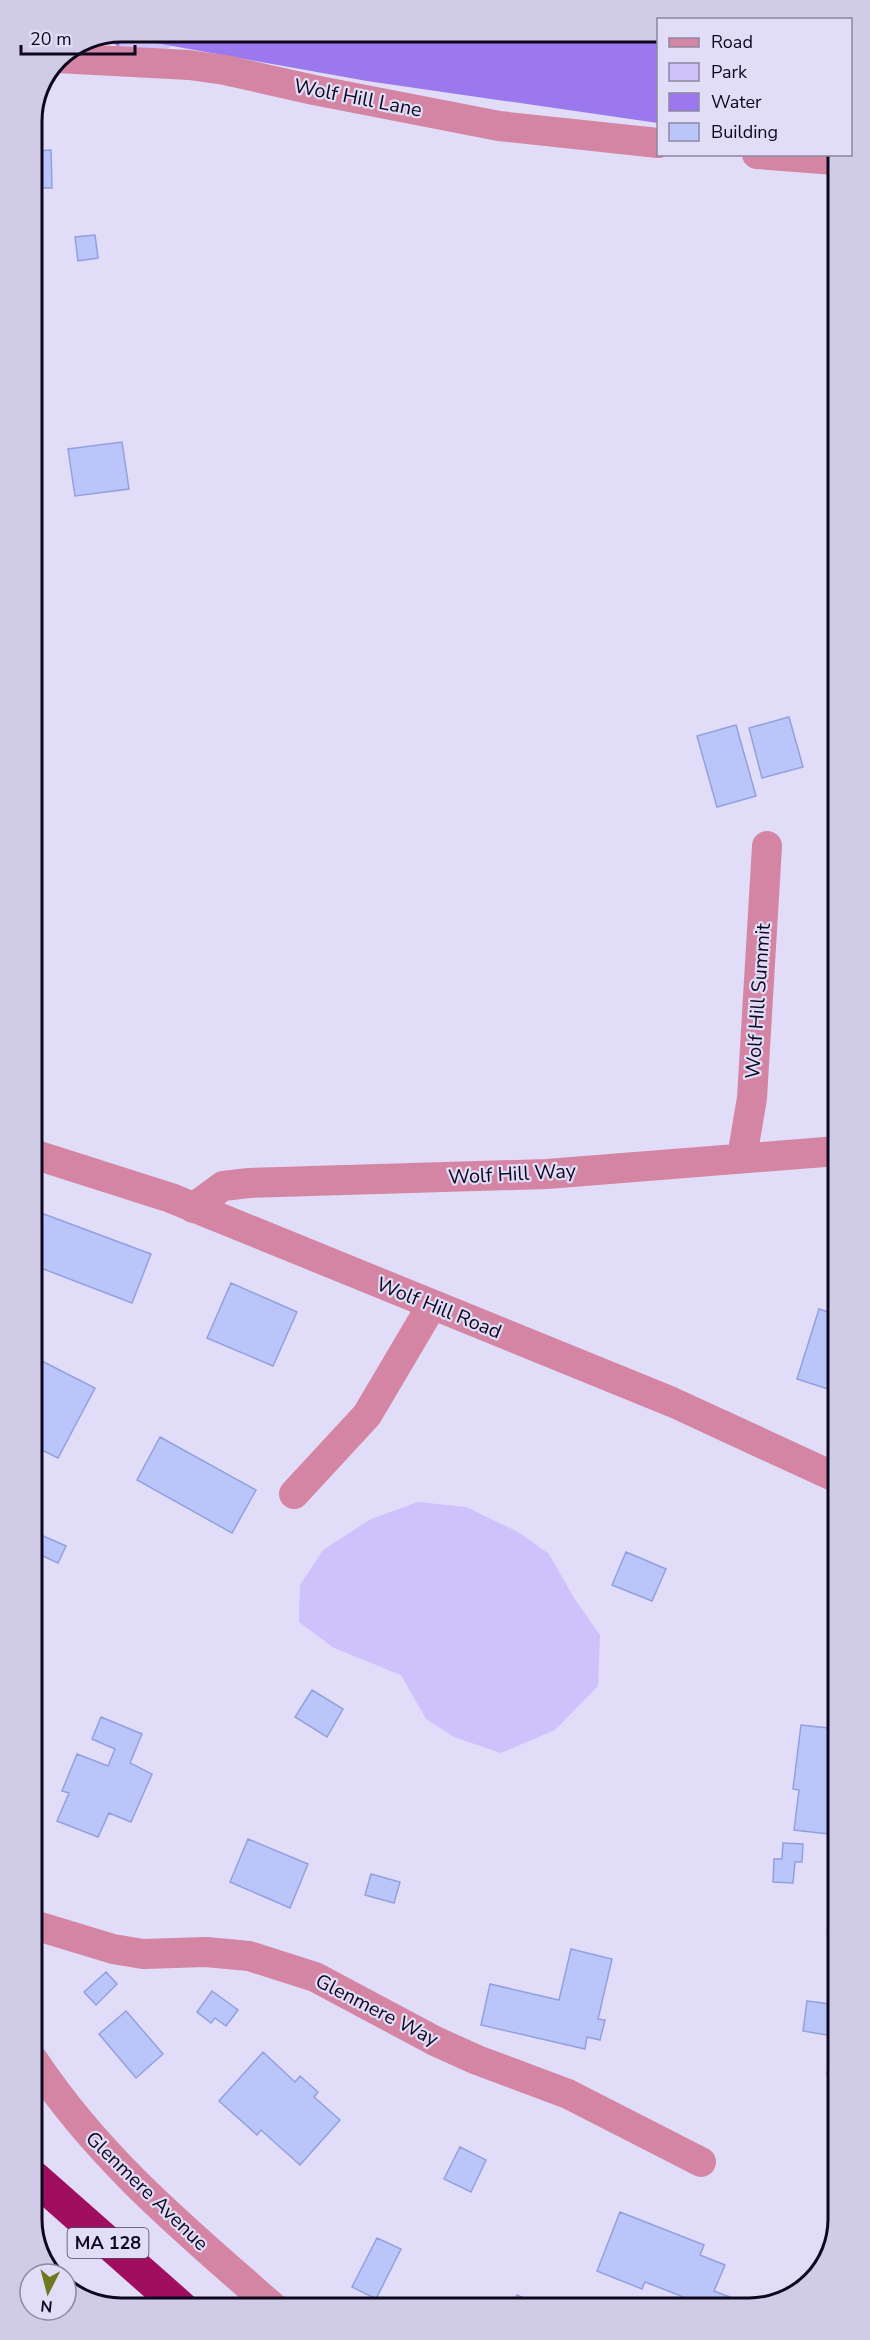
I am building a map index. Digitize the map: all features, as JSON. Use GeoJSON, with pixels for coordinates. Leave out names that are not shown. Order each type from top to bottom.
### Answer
{"type":"FeatureCollection","features":[{"type":"Feature","properties":{"kind":"highway","name":"MA 128"},"geometry":{"type":"LineString","coordinates":[[42,2185],[171,2298]]}},
{"type":"Feature","properties":{"kind":"street","name":"Wolf Hill Lane"},"geometry":{"type":"LineString","coordinates":[[73,59],[189,65],[225,70],[499,126],[657,142]]}},
{"type":"Feature","properties":{"kind":"street"},"geometry":{"type":"LineString","coordinates":[[783,156],[828,159]]}},
{"type":"Feature","properties":{"kind":"street","name":"Wolf Hill Summit"},"geometry":{"type":"LineString","coordinates":[[742,1157],[752,1098],[767,846]]}},
{"type":"Feature","properties":{"kind":"street","name":"Wolf Hill Way"},"geometry":{"type":"LineString","coordinates":[[193,1208],[223,1186],[249,1183],[547,1174],[828,1152]]}},
{"type":"Feature","properties":{"kind":"street","name":"Wolf Hill Road"},"geometry":{"type":"LineString","coordinates":[[42,1157],[160,1194],[672,1402],[828,1474]]}},
{"type":"Feature","properties":{"kind":"street"},"geometry":{"type":"LineString","coordinates":[[294,1494],[367,1415],[432,1305]]}},
{"type":"Feature","properties":{"kind":"street","name":"Glenmere Way"},"geometry":{"type":"LineString","coordinates":[[42,1927],[113,1949],[143,1954],[206,1952],[238,1954],[315,1977],[435,2041],[477,2060],[537,2080],[568,2094],[701,2162]]}},
{"type":"Feature","properties":{"kind":"street","name":"Glenmere Avenue"},"geometry":{"type":"LineString","coordinates":[[42,2073],[85,2130],[144,2193],[263,2298]]}},
{"type":"Feature","properties":{"kind":"green space"},"geometry":{"type":"Polygon","coordinates":[[[121,42],[178,42],[167,49],[119,47],[121,42]]]}},
{"type":"Feature","properties":{"kind":"green space"},"geometry":{"type":"Polygon","coordinates":[[[418,1502],[466,1507],[518,1532],[549,1554],[574,1598],[600,1635],[598,1686],[555,1730],[501,1753],[454,1737],[426,1719],[401,1675],[334,1648],[299,1622],[300,1585],[323,1550],[371,1519],[418,1502]]]}},
{"type":"Feature","properties":{"kind":"water"},"geometry":{"type":"Polygon","coordinates":[[[150,42],[657,42],[657,123],[367,81],[150,42]]]}},
{"type":"Feature","properties":{"kind":"building"},"geometry":{"type":"Polygon","coordinates":[[[42,150],[51,150],[52,188],[42,188],[42,150]]]}},
{"type":"Feature","properties":{"kind":"building"},"geometry":{"type":"Polygon","coordinates":[[[95,235],[98,258],[78,261],[75,237],[95,235]]]}},
{"type":"Feature","properties":{"kind":"building"},"geometry":{"type":"Polygon","coordinates":[[[122,442],[129,489],[75,496],[68,449],[122,442]]]}},
{"type":"Feature","properties":{"kind":"building"},"geometry":{"type":"Polygon","coordinates":[[[789,717],[803,767],[762,778],[749,728],[789,717]]]}},
{"type":"Feature","properties":{"kind":"building"},"geometry":{"type":"Polygon","coordinates":[[[736,725],[756,796],[717,807],[697,736],[736,725]]]}},
{"type":"Feature","properties":{"kind":"building"},"geometry":{"type":"Polygon","coordinates":[[[42,1213],[151,1254],[132,1303],[42,1268],[42,1213]]]}},
{"type":"Feature","properties":{"kind":"building"},"geometry":{"type":"Polygon","coordinates":[[[231,1283],[297,1312],[273,1366],[207,1338],[231,1283]]]}},
{"type":"Feature","properties":{"kind":"building"},"geometry":{"type":"Polygon","coordinates":[[[819,1309],[828,1312],[828,1389],[797,1379],[819,1309]]]}},
{"type":"Feature","properties":{"kind":"building"},"geometry":{"type":"Polygon","coordinates":[[[42,1361],[95,1388],[58,1458],[42,1450],[42,1361]]]}},
{"type":"Feature","properties":{"kind":"building"},"geometry":{"type":"Polygon","coordinates":[[[160,1437],[256,1490],[232,1533],[137,1480],[160,1437]]]}},
{"type":"Feature","properties":{"kind":"building"},"geometry":{"type":"Polygon","coordinates":[[[42,1536],[66,1546],[58,1563],[42,1556],[42,1536]]]}},
{"type":"Feature","properties":{"kind":"building"},"geometry":{"type":"Polygon","coordinates":[[[626,1552],[666,1569],[652,1601],[612,1585],[626,1552]]]}},
{"type":"Feature","properties":{"kind":"building"},"geometry":{"type":"Polygon","coordinates":[[[312,1690],[343,1709],[327,1737],[295,1717],[312,1690]]]}},
{"type":"Feature","properties":{"kind":"building"},"geometry":{"type":"Polygon","coordinates":[[[101,1717],[142,1734],[130,1763],[152,1774],[131,1822],[109,1813],[98,1837],[57,1821],[69,1793],[62,1791],[77,1754],[108,1766],[115,1749],[92,1739],[101,1717]]]}},
{"type":"Feature","properties":{"kind":"building"},"geometry":{"type":"Polygon","coordinates":[[[801,1725],[828,1728],[828,1834],[794,1830],[799,1790],[793,1789],[801,1725]]]}},
{"type":"Feature","properties":{"kind":"building"},"geometry":{"type":"Polygon","coordinates":[[[248,1839],[308,1864],[290,1908],[230,1882],[248,1839]]]}},
{"type":"Feature","properties":{"kind":"building"},"geometry":{"type":"Polygon","coordinates":[[[783,1843],[803,1844],[802,1862],[795,1862],[793,1883],[773,1882],[774,1859],[782,1859],[783,1843]]]}},
{"type":"Feature","properties":{"kind":"building"},"geometry":{"type":"Polygon","coordinates":[[[371,1874],[400,1882],[394,1903],[365,1895],[371,1874]]]}},
{"type":"Feature","properties":{"kind":"building"},"geometry":{"type":"Polygon","coordinates":[[[571,1949],[612,1959],[598,2019],[605,2020],[600,2040],[587,2037],[585,2049],[481,2025],[490,1984],[559,2000],[571,1949]]]}},
{"type":"Feature","properties":{"kind":"building"},"geometry":{"type":"Polygon","coordinates":[[[106,1972],[117,1984],[96,2005],[84,1992],[106,1972]]]}},
{"type":"Feature","properties":{"kind":"building"},"geometry":{"type":"Polygon","coordinates":[[[212,1991],[238,2010],[226,2026],[215,2018],[211,2023],[197,2012],[212,1991]]]}},
{"type":"Feature","properties":{"kind":"building"},"geometry":{"type":"Polygon","coordinates":[[[807,2001],[828,2004],[828,2035],[803,2031],[807,2001]]]}},
{"type":"Feature","properties":{"kind":"building"},"geometry":{"type":"Polygon","coordinates":[[[126,2011],[163,2054],[136,2078],[99,2034],[126,2011]]]}},
{"type":"Feature","properties":{"kind":"building"},"geometry":{"type":"Polygon","coordinates":[[[263,2052],[295,2082],[300,2076],[318,2092],[314,2097],[340,2120],[300,2165],[261,2130],[257,2135],[219,2101],[263,2052]]]}},
{"type":"Feature","properties":{"kind":"building"},"geometry":{"type":"Polygon","coordinates":[[[460,2147],[486,2160],[471,2192],[444,2179],[460,2147]]]}},
{"type":"Feature","properties":{"kind":"building"},"geometry":{"type":"Polygon","coordinates":[[[620,2212],[704,2245],[700,2255],[725,2265],[714,2291],[733,2298],[680,2298],[681,2296],[645,2282],[642,2289],[597,2271],[620,2212]]]}},
{"type":"Feature","properties":{"kind":"building"},"geometry":{"type":"Polygon","coordinates":[[[377,2238],[401,2249],[376,2298],[352,2287],[377,2238]]]}}]}
